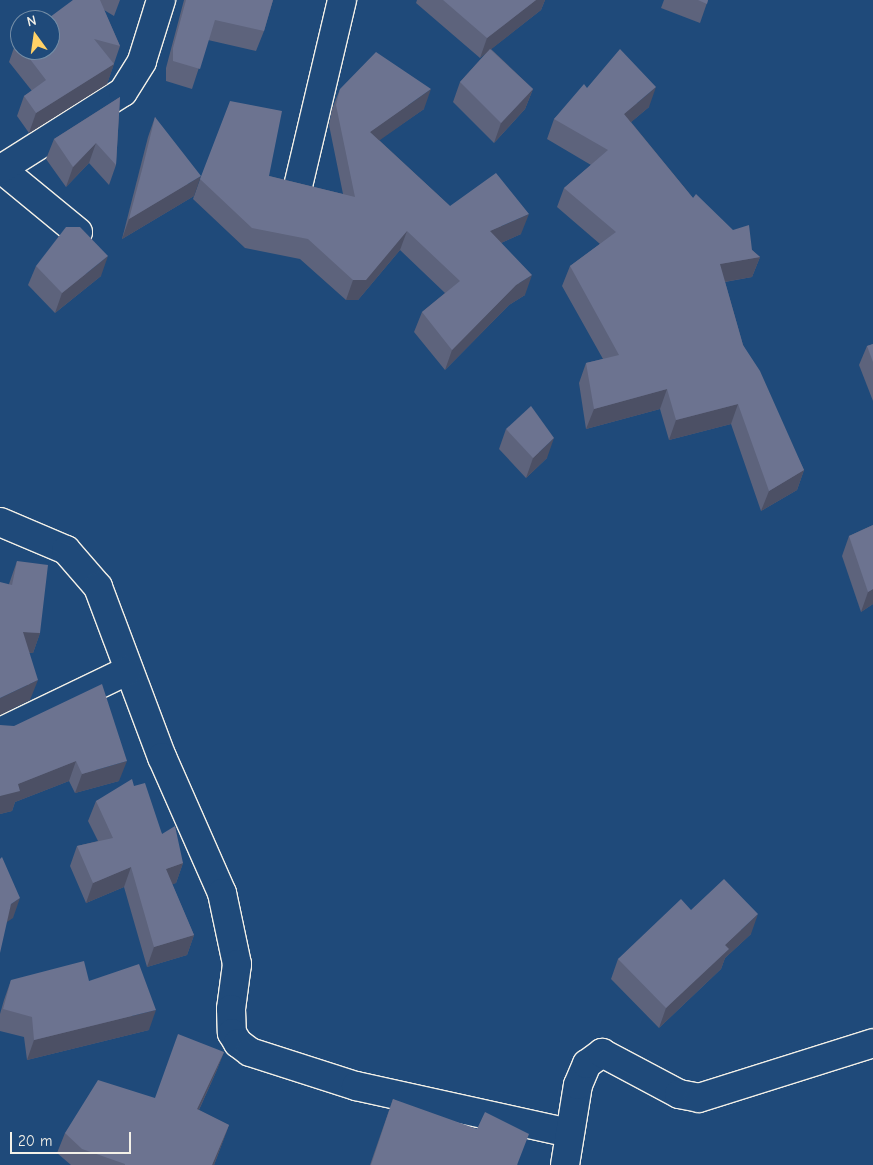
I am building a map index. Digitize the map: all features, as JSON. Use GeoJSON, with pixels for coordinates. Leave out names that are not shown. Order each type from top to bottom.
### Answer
{"type":"FeatureCollection","features":[{"type":"Feature","properties":{"kind":"street"},"geometry":{"type":"LineString","coordinates":[[78,232],[0,169],[122,92],[142,61],[162,0]]}},
{"type":"Feature","properties":{"kind":"street"},"geometry":{"type":"LineString","coordinates":[[299,182],[342,0]]}},
{"type":"Feature","properties":{"kind":"street"},"geometry":{"type":"LineString","coordinates":[[0,522],[66,550],[98,587],[127,672],[222,894],[237,964],[231,1009],[232,1033],[238,1044],[250,1052],[356,1086],[569,1134]]}},
{"type":"Feature","properties":{"kind":"street"},"geometry":{"type":"LineString","coordinates":[[0,732],[127,672]]}},
{"type":"Feature","properties":{"kind":"street"},"geometry":{"type":"LineString","coordinates":[[565,1165],[578,1085],[587,1064],[602,1053],[679,1094],[699,1098],[873,1043]]}},
{"type":"Feature","properties":{"kind":"building"},"geometry":{"type":"Polygon","coordinates":[[[73,0],[100,0],[120,46],[94,39],[114,64],[36,113],[24,96],[46,80],[31,60],[60,60],[60,10],[73,0]]]}},
{"type":"Feature","properties":{"kind":"building"},"geometry":{"type":"Polygon","coordinates":[[[186,0],[273,0],[264,31],[215,20],[200,69],[173,61],[173,48],[186,0]]]}},
{"type":"Feature","properties":{"kind":"building"},"geometry":{"type":"Polygon","coordinates":[[[443,0],[536,0],[487,38],[443,0]]]}},
{"type":"Feature","properties":{"kind":"building"},"geometry":{"type":"Polygon","coordinates":[[[698,0],[708,0],[707,4],[698,0]]]}},
{"type":"Feature","properties":{"kind":"building"},"geometry":{"type":"Polygon","coordinates":[[[490,49],[533,89],[501,123],[460,82],[490,49]]]}},
{"type":"Feature","properties":{"kind":"building"},"geometry":{"type":"Polygon","coordinates":[[[620,49],[656,87],[624,114],[693,198],[696,194],[733,230],[749,225],[752,250],[760,257],[720,264],[743,345],[760,371],[804,470],[769,491],[738,404],[676,420],[667,389],[594,409],[586,363],[619,355],[570,266],[616,232],[564,188],[608,150],[554,119],[584,84],[587,88],[620,49]]]}},
{"type":"Feature","properties":{"kind":"building"},"geometry":{"type":"Polygon","coordinates":[[[376,52],[431,89],[370,132],[450,206],[496,173],[529,214],[490,231],[532,275],[516,285],[452,350],[422,312],[460,281],[407,231],[366,280],[353,280],[308,239],[252,228],[200,179],[230,101],[282,111],[269,176],[355,197],[336,105],[340,89],[376,52]]]}},
{"type":"Feature","properties":{"kind":"building"},"geometry":{"type":"Polygon","coordinates":[[[120,97],[116,165],[96,143],[73,167],[54,139],[120,97]]]}},
{"type":"Feature","properties":{"kind":"building"},"geometry":{"type":"Polygon","coordinates":[[[155,117],[201,176],[129,219],[143,166],[155,117]]]}},
{"type":"Feature","properties":{"kind":"building"},"geometry":{"type":"Polygon","coordinates":[[[66,227],[80,227],[108,256],[62,293],[36,266],[66,227]]]}},
{"type":"Feature","properties":{"kind":"building"},"geometry":{"type":"Polygon","coordinates":[[[873,344],[873,362],[867,346],[873,344]]]}},
{"type":"Feature","properties":{"kind":"building"},"geometry":{"type":"Polygon","coordinates":[[[531,406],[554,438],[533,458],[506,429],[531,406]]]}},
{"type":"Feature","properties":{"kind":"building"},"geometry":{"type":"Polygon","coordinates":[[[873,525],[873,589],[868,592],[849,536],[873,525]]]}},
{"type":"Feature","properties":{"kind":"building"},"geometry":{"type":"Polygon","coordinates":[[[17,561],[48,565],[40,633],[23,632],[38,680],[0,698],[0,582],[12,585],[17,561]]]}},
{"type":"Feature","properties":{"kind":"building"},"geometry":{"type":"Polygon","coordinates":[[[102,684],[127,761],[82,774],[76,761],[18,784],[20,791],[0,796],[0,725],[14,726],[102,684]]]}},
{"type":"Feature","properties":{"kind":"building"},"geometry":{"type":"Polygon","coordinates":[[[132,779],[134,786],[145,783],[162,834],[175,826],[183,863],[166,869],[194,935],[154,947],[131,867],[93,883],[77,846],[113,838],[96,801],[132,779]]]}},
{"type":"Feature","properties":{"kind":"building"},"geometry":{"type":"Polygon","coordinates":[[[2,857],[20,898],[11,904],[0,953],[0,859],[2,857]]]}},
{"type":"Feature","properties":{"kind":"building"},"geometry":{"type":"Polygon","coordinates":[[[724,879],[758,914],[725,945],[729,949],[666,1008],[618,959],[681,899],[691,910],[724,879]]]}},
{"type":"Feature","properties":{"kind":"building"},"geometry":{"type":"Polygon","coordinates":[[[84,961],[89,981],[139,964],[156,1010],[34,1040],[32,1017],[3,1009],[11,980],[84,961]]]}},
{"type":"Feature","properties":{"kind":"building"},"geometry":{"type":"Polygon","coordinates":[[[178,1034],[224,1052],[197,1109],[229,1125],[212,1165],[125,1165],[82,1149],[65,1133],[98,1080],[155,1098],[178,1034]]]}},
{"type":"Feature","properties":{"kind":"building"},"geometry":{"type":"Polygon","coordinates":[[[393,1099],[477,1129],[485,1112],[529,1134],[517,1165],[371,1165],[393,1099]]]}}]}
